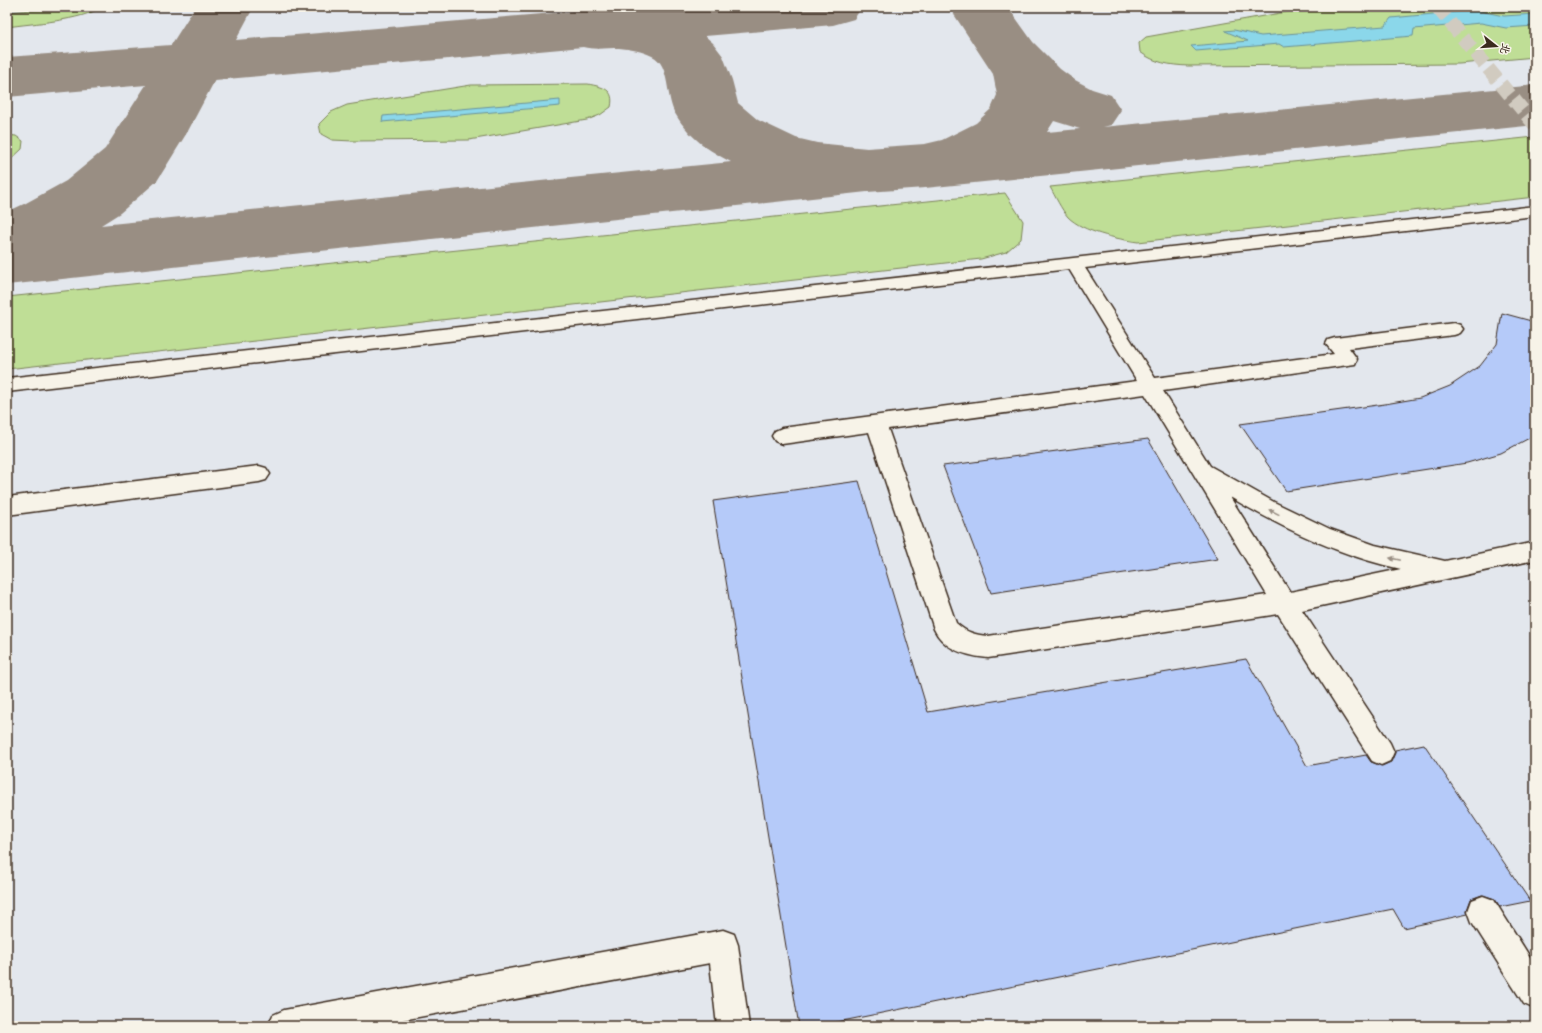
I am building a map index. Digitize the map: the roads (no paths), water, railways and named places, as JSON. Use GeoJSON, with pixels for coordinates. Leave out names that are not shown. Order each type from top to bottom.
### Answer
{"type":"FeatureCollection","features":[{"type":"Feature","properties":{"kind":"lane"},"geometry":{"type":"LineString","coordinates":[[7,385],[1535,211]]}},
{"type":"Feature","properties":{"kind":"lane"},"geometry":{"type":"LineString","coordinates":[[1074,263],[1284,603],[1381,752]]}},
{"type":"Feature","properties":{"kind":"lane"},"geometry":{"type":"LineString","coordinates":[[782,436],[1348,359],[1335,344],[1454,329]]}},
{"type":"Feature","properties":{"kind":"lane"},"geometry":{"type":"LineString","coordinates":[[876,423],[946,629],[957,640],[972,646],[988,647],[1284,603],[1535,551]]}},
{"type":"Feature","properties":{"kind":"lane"},"geometry":{"type":"LineString","coordinates":[[1203,471],[1266,508],[1322,535],[1374,554],[1447,570]]}},
{"type":"Feature","properties":{"kind":"lane"},"geometry":{"type":"LineString","coordinates":[[7,506],[259,474]]}},
{"type":"Feature","properties":{"kind":"lane"},"geometry":{"type":"LineString","coordinates":[[1483,911],[1535,993]]}},
{"type":"Feature","properties":{"kind":"lane"},"geometry":{"type":"LineString","coordinates":[[284,1026],[723,945],[733,1026]]}},
{"type":"Feature","properties":{"kind":"water"},"geometry":{"type":"Polygon","coordinates":[[[1475,10],[1504,16],[1535,14],[1535,26],[1506,28],[1481,23],[1414,29],[1413,36],[1284,47],[1279,44],[1196,51],[1191,46],[1248,41],[1225,31],[1234,30],[1261,36],[1385,26],[1391,18],[1475,10]]]}},
{"type":"Feature","properties":{"kind":"water"},"geometry":{"type":"Polygon","coordinates":[[[560,100],[560,106],[382,122],[383,116],[560,100]]]}},
{"type":"Feature","properties":{"kind":"tunnel"},"geometry":{"type":"LineString","coordinates":[[1437,7],[1535,125]]}}]}
